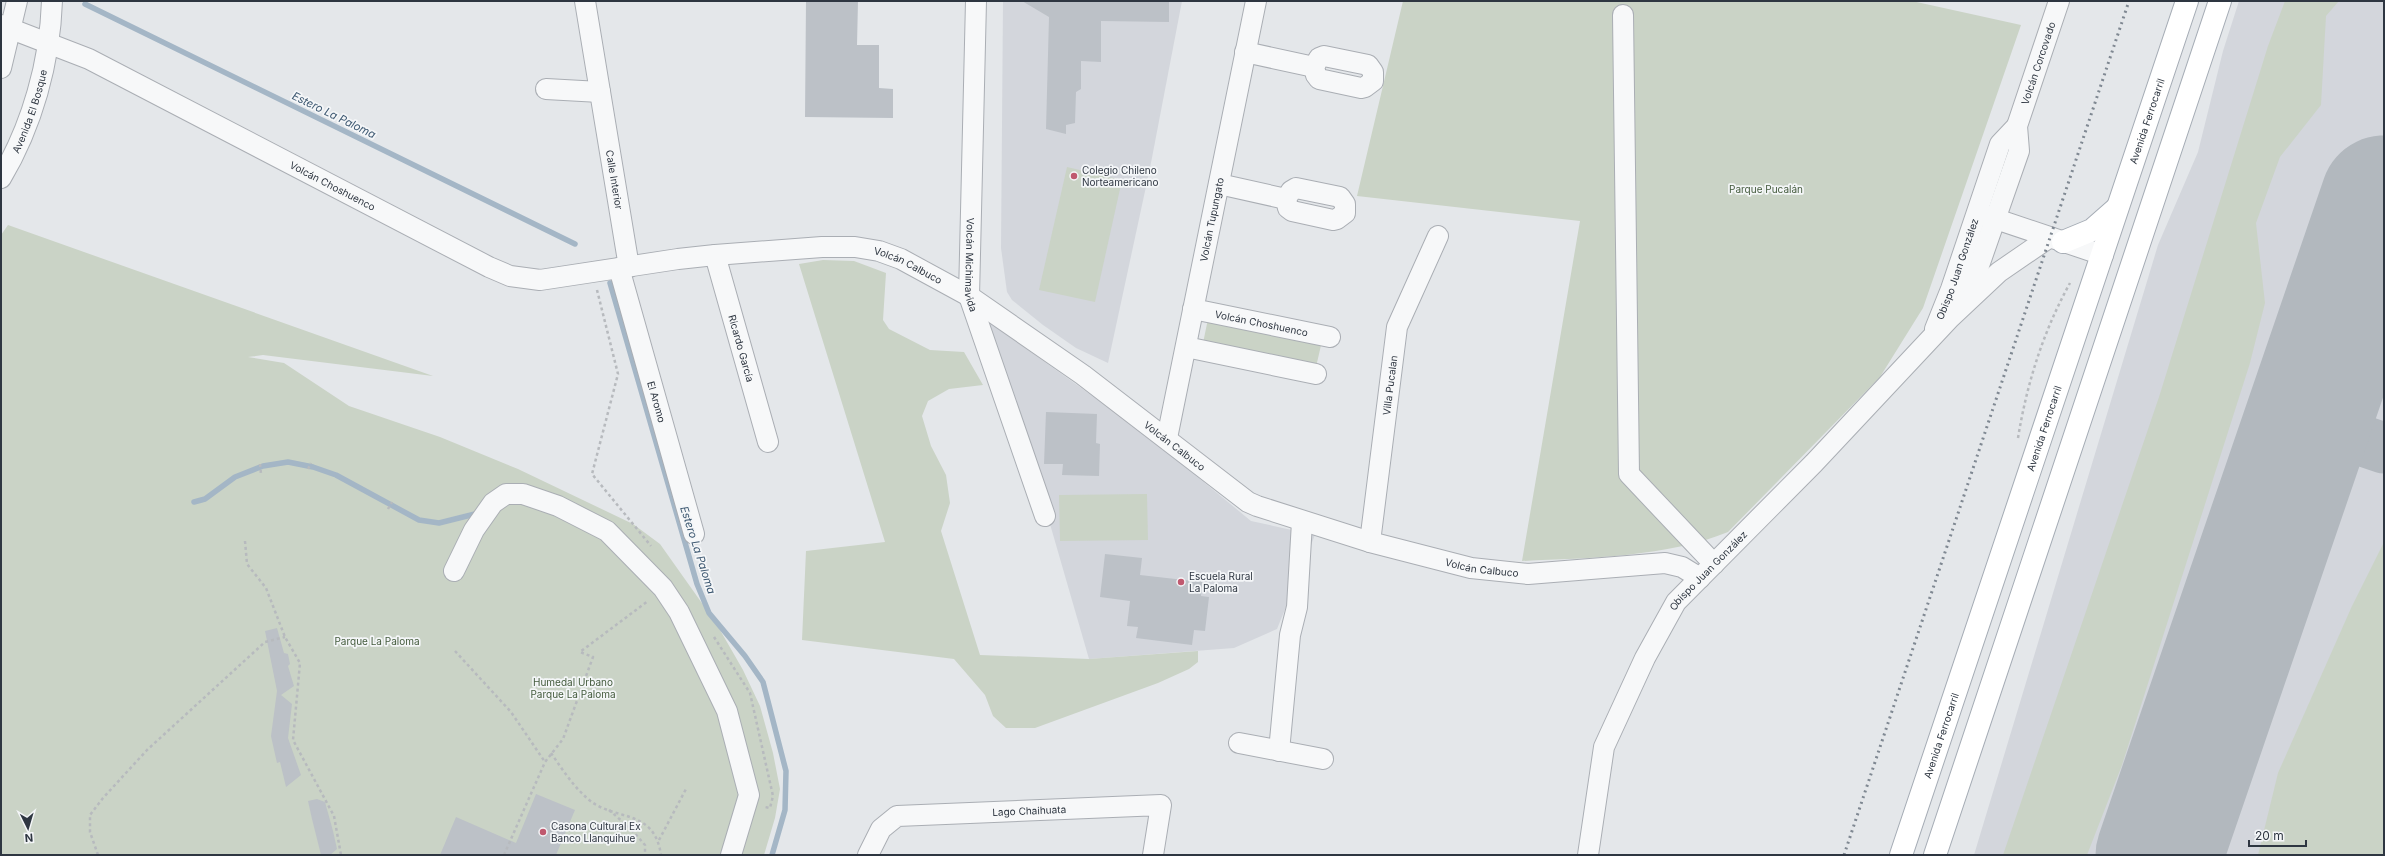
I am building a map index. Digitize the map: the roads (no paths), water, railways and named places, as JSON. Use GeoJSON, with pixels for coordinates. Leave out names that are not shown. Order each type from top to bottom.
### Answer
{"type":"FeatureCollection","features":[{"type":"Feature","properties":{"kind":"main road","name":"Avenida Ferrocarril"},"geometry":{"type":"LineString","coordinates":[[1901,855],[2187,1]]}},
{"type":"Feature","properties":{"kind":"main road"},"geometry":{"type":"LineString","coordinates":[[1935,855],[2220,1]]}},
{"type":"Feature","properties":{"kind":"main road"},"geometry":{"type":"LineString","coordinates":[[2057,239],[2092,230],[2119,206]]}},
{"type":"Feature","properties":{"kind":"main road"},"geometry":{"type":"LineString","coordinates":[[2103,255],[2133,265]]}},
{"type":"Feature","properties":{"kind":"street"},"geometry":{"type":"LineString","coordinates":[[1,68],[6,26],[17,1]]}},
{"type":"Feature","properties":{"kind":"street","name":"Avenida El Bosque"},"geometry":{"type":"LineString","coordinates":[[3,168],[35,97],[49,42],[52,1]]}},
{"type":"Feature","properties":{"kind":"street","name":"Calle Interior"},"geometry":{"type":"LineString","coordinates":[[585,1],[600,92],[624,268]]}},
{"type":"Feature","properties":{"kind":"street","name":"Volcán Michimavida"},"geometry":{"type":"LineString","coordinates":[[976,1],[969,296],[1045,516]]}},
{"type":"Feature","properties":{"kind":"street","name":"Volcán Tupungato"},"geometry":{"type":"LineString","coordinates":[[1167,438],[1256,1]]}},
{"type":"Feature","properties":{"kind":"street","name":"Volcán Corcovado"},"geometry":{"type":"LineString","coordinates":[[1996,219],[2019,151],[2017,126],[2059,1]]}},
{"type":"Feature","properties":{"kind":"street"},"geometry":{"type":"LineString","coordinates":[[1623,16],[1629,474],[1714,564]]}},
{"type":"Feature","properties":{"kind":"street","name":"Volcán Choshuenco"},"geometry":{"type":"LineString","coordinates":[[6,26],[89,59],[494,270],[523,279],[540,280],[678,259]]}},
{"type":"Feature","properties":{"kind":"street"},"geometry":{"type":"LineString","coordinates":[[1245,52],[1314,67]]}},
{"type":"Feature","properties":{"kind":"street"},"geometry":{"type":"LineString","coordinates":[[546,89],[600,92]]}},
{"type":"Feature","properties":{"kind":"street","name":"Volcán Corcovado"},"geometry":{"type":"LineString","coordinates":[[1977,213],[2000,144],[2017,126]]}},
{"type":"Feature","properties":{"kind":"street"},"geometry":{"type":"LineString","coordinates":[[1218,184],[1286,199]]}},
{"type":"Feature","properties":{"kind":"street","name":"Obispo Juan González"},"geometry":{"type":"LineString","coordinates":[[1928,343],[1940,317],[1977,213],[2103,255]]}},
{"type":"Feature","properties":{"kind":"street","name":"Obispo Juan González"},"geometry":{"type":"LineString","coordinates":[[1964,304],[1996,219]]}},
{"type":"Feature","properties":{"kind":"street","name":"Villa Pucalan"},"geometry":{"type":"LineString","coordinates":[[1370,542],[1397,327],[1438,236]]}},
{"type":"Feature","properties":{"kind":"street","name":"Obispo Juan González"},"geometry":{"type":"LineString","coordinates":[[1588,855],[1604,747],[1645,658],[1668,616],[1681,597],[1928,343],[1964,304],[2010,264],[2057,239]]}},
{"type":"Feature","properties":{"kind":"street","name":"Volcán Calbuco"},"geometry":{"type":"LineString","coordinates":[[678,259],[822,247],[866,248],[901,259],[969,296],[1083,375],[1167,438],[1248,502],[1302,522],[1370,542],[1471,568],[1512,573],[1664,563],[1682,567],[1700,578]]}},
{"type":"Feature","properties":{"kind":"street","name":"Ricardo García"},"geometry":{"type":"LineString","coordinates":[[715,255],[768,442]]}},
{"type":"Feature","properties":{"kind":"street","name":"El Aromo"},"geometry":{"type":"LineString","coordinates":[[624,268],[694,534]]}},
{"type":"Feature","properties":{"kind":"street","name":"Volcán Choshuenco"},"geometry":{"type":"LineString","coordinates":[[1193,309],[1330,337]]}},
{"type":"Feature","properties":{"kind":"street"},"geometry":{"type":"LineString","coordinates":[[1186,347],[1316,374]]}},
{"type":"Feature","properties":{"kind":"street"},"geometry":{"type":"LineString","coordinates":[[454,571],[474,530],[493,503],[506,494],[523,494],[558,506],[607,531],[663,588],[680,612],[727,711],[749,795],[731,855]]}},
{"type":"Feature","properties":{"kind":"street"},"geometry":{"type":"LineString","coordinates":[[1279,751],[1290,635],[1297,607],[1302,522]]}},
{"type":"Feature","properties":{"kind":"street"},"geometry":{"type":"LineString","coordinates":[[1238,744],[1323,759]]}},
{"type":"Feature","properties":{"kind":"street","name":"Lago Chaihuata"},"geometry":{"type":"LineString","coordinates":[[868,855],[881,829],[897,816],[1161,805],[1153,855]]}},
{"type":"Feature","properties":{"kind":"waterway","name":"Estero La Paloma"},"geometry":{"type":"LineString","coordinates":[[85,4],[575,244]]}},
{"type":"Feature","properties":{"kind":"waterway","name":"Estero La Paloma"},"geometry":{"type":"LineString","coordinates":[[610,283],[697,584],[709,613],[745,656],[763,682],[786,771],[785,810],[772,855]]}},
{"type":"Feature","properties":{"kind":"waterway"},"geometry":{"type":"LineString","coordinates":[[194,502],[205,499],[235,477],[263,466],[288,462],[313,467],[336,475],[419,520],[439,523],[475,514]]}},
{"type":"Feature","properties":{"kind":"railway"},"geometry":{"type":"LineString","coordinates":[[1844,855],[2129,1]]}},
{"type":"Feature","properties":{"kind":"place","name":"Colegio Chileno Norteamericano"},"geometry":{"type":"Point","coordinates":[1074,176]}},
{"type":"Feature","properties":{"kind":"place","name":"Escuela Rural La Paloma"},"geometry":{"type":"Point","coordinates":[1181,582]}},
{"type":"Feature","properties":{"kind":"place","name":"Casona Cultural Ex Banco Llanquihue"},"geometry":{"type":"Point","coordinates":[543,832]}},
{"type":"Feature","properties":{"kind":"park label","name":"Parque Pucalán"},"geometry":{"type":"Point","coordinates":[1766,189]}},
{"type":"Feature","properties":{"kind":"park label","name":"Parque La Paloma"},"geometry":{"type":"Point","coordinates":[377,641]}},
{"type":"Feature","properties":{"kind":"park label","name":"Humedal Urbano Parque La Paloma"},"geometry":{"type":"Point","coordinates":[573,688]}}]}
